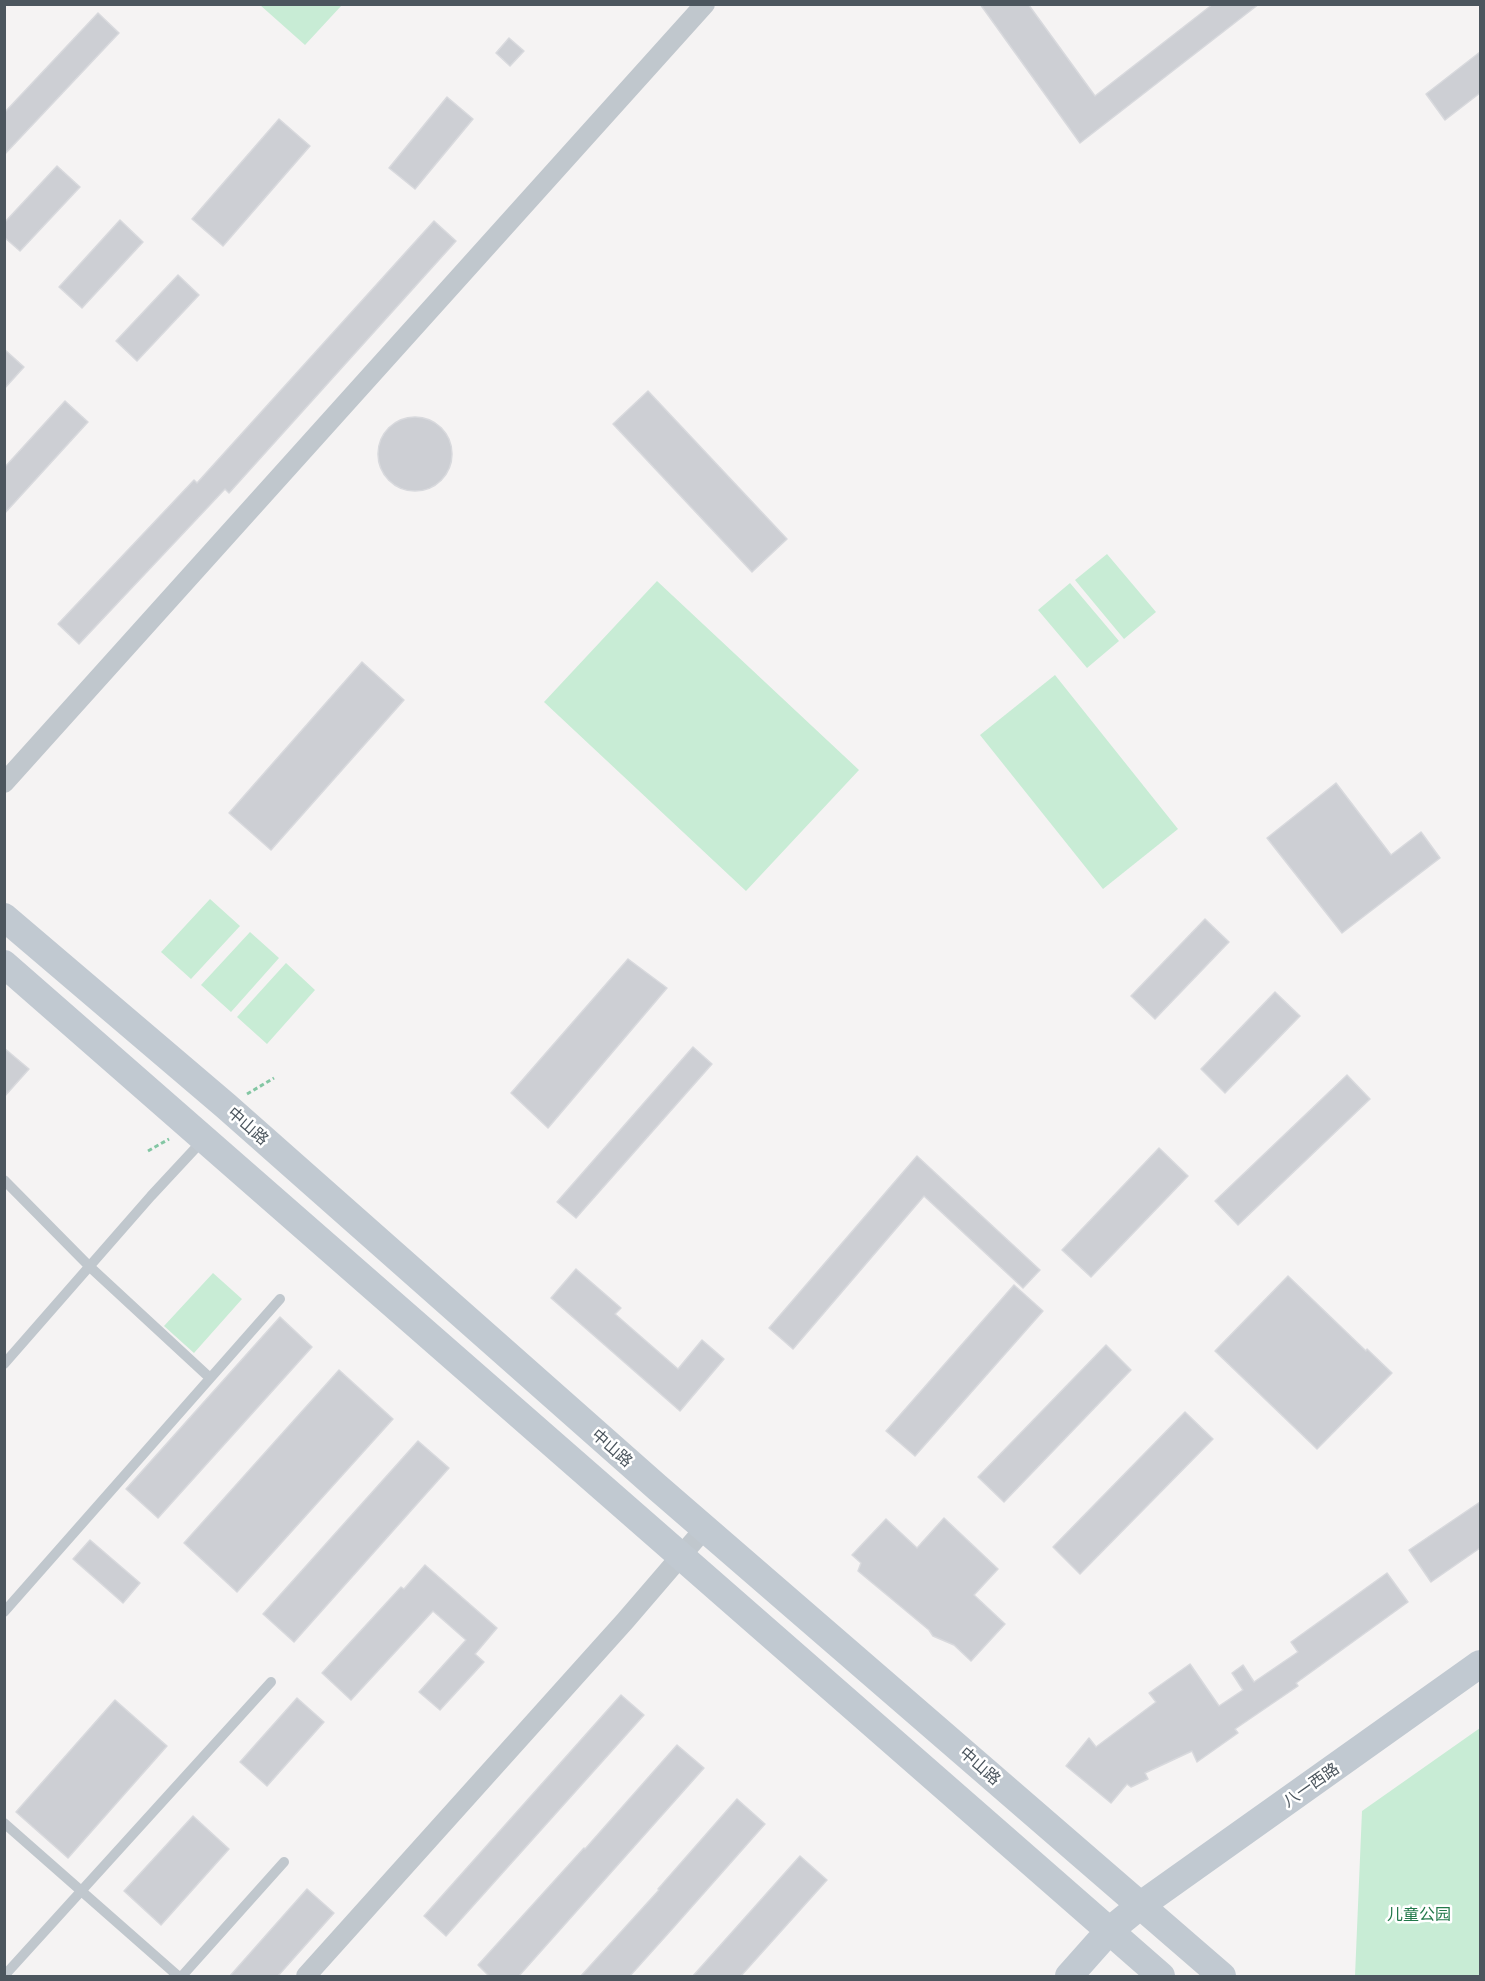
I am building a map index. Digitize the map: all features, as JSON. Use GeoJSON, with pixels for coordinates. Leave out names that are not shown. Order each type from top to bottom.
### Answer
{"type":"FeatureCollection","features":[{"type":"Feature","properties":{"kind":"main road","name":"中山路"},"geometry":{"type":"LineString","coordinates":[[4,917],[226,1106],[705,1528],[1222,1977]]}},
{"type":"Feature","properties":{"kind":"main road"},"geometry":{"type":"LineString","coordinates":[[4,964],[1161,1977]]}},
{"type":"Feature","properties":{"kind":"main road","name":"八一西路"},"geometry":{"type":"LineString","coordinates":[[1069,1977],[1109,1931],[1141,1905],[1480,1664]]}},
{"type":"Feature","properties":{"kind":"street"},"geometry":{"type":"LineString","coordinates":[[4,783],[705,4]]}},
{"type":"Feature","properties":{"kind":"street"},"geometry":{"type":"LineString","coordinates":[[306,1977],[705,1528]]}},
{"type":"Feature","properties":{"kind":"lane"},"geometry":{"type":"LineString","coordinates":[[4,1364],[204,1139]]}},
{"type":"Feature","properties":{"kind":"lane"},"geometry":{"type":"LineString","coordinates":[[4,1180],[90,1267],[210,1378]]}},
{"type":"Feature","properties":{"kind":"lane"},"geometry":{"type":"LineString","coordinates":[[4,1612],[280,1299]]}},
{"type":"Feature","properties":{"kind":"lane"},"geometry":{"type":"LineString","coordinates":[[4,1976],[271,1682]]}},
{"type":"Feature","properties":{"kind":"lane"},"geometry":{"type":"LineString","coordinates":[[4,1822],[180,1977],[284,1862]]}},
{"type":"Feature","properties":{"kind":"green space"},"geometry":{"type":"Polygon","coordinates":[[[261,4],[342,5],[305,45],[261,4]]]}},
{"type":"Feature","properties":{"kind":"green space"},"geometry":{"type":"Polygon","coordinates":[[[1107,554],[1156,612],[1124,639],[1075,580],[1107,554]]]}},
{"type":"Feature","properties":{"kind":"green space"},"geometry":{"type":"Polygon","coordinates":[[[657,581],[859,770],[746,891],[544,702],[657,581]]]}},
{"type":"Feature","properties":{"kind":"green space"},"geometry":{"type":"Polygon","coordinates":[[[1070,583],[1119,641],[1087,668],[1038,610],[1070,583]]]}},
{"type":"Feature","properties":{"kind":"green space"},"geometry":{"type":"Polygon","coordinates":[[[1055,675],[1178,829],[1103,889],[980,735],[1055,675]]]}},
{"type":"Feature","properties":{"kind":"green space"},"geometry":{"type":"Polygon","coordinates":[[[210,899],[240,926],[191,979],[161,952],[210,899]]]}},
{"type":"Feature","properties":{"kind":"green space"},"geometry":{"type":"Polygon","coordinates":[[[250,932],[279,958],[231,1012],[201,985],[250,932]]]}},
{"type":"Feature","properties":{"kind":"green space"},"geometry":{"type":"Polygon","coordinates":[[[286,963],[315,990],[267,1044],[237,1017],[286,963]]]}},
{"type":"Feature","properties":{"kind":"green space"},"geometry":{"type":"Polygon","coordinates":[[[213,1273],[242,1299],[194,1353],[164,1326],[213,1273]]]}},
{"type":"Feature","properties":{"kind":"green space","name":"儿童公园"},"geometry":{"type":"Polygon","coordinates":[[[1480,1728],[1480,1976],[1355,1976],[1362,1811],[1480,1728]]]}},
{"type":"Feature","properties":{"kind":"building"},"geometry":{"type":"Polygon","coordinates":[[[980,4],[1028,4],[1095,96],[1213,4],[1259,4],[1080,143],[980,4]]]}},
{"type":"Feature","properties":{"kind":"building"},"geometry":{"type":"Polygon","coordinates":[[[98,13],[119,33],[4,155],[4,113],[98,13]]]}},
{"type":"Feature","properties":{"kind":"building"},"geometry":{"type":"Polygon","coordinates":[[[509,38],[524,51],[510,66],[496,53],[509,38]]]}},
{"type":"Feature","properties":{"kind":"building"},"geometry":{"type":"Polygon","coordinates":[[[1480,52],[1480,93],[1445,120],[1426,94],[1480,52]]]}},
{"type":"Feature","properties":{"kind":"building"},"geometry":{"type":"Polygon","coordinates":[[[447,97],[473,119],[415,189],[389,168],[447,97]]]}},
{"type":"Feature","properties":{"kind":"building"},"geometry":{"type":"Polygon","coordinates":[[[279,119],[310,146],[223,246],[192,219],[279,119]]]}},
{"type":"Feature","properties":{"kind":"building"},"geometry":{"type":"Polygon","coordinates":[[[57,166],[80,187],[20,251],[4,237],[4,223],[57,166]]]}},
{"type":"Feature","properties":{"kind":"building"},"geometry":{"type":"Polygon","coordinates":[[[120,220],[143,242],[82,308],[59,287],[120,220]]]}},
{"type":"Feature","properties":{"kind":"building"},"geometry":{"type":"Polygon","coordinates":[[[434,221],[456,241],[229,493],[225,489],[79,644],[58,624],[194,480],[197,483],[434,221]]]}},
{"type":"Feature","properties":{"kind":"building"},"geometry":{"type":"Polygon","coordinates":[[[178,275],[199,295],[137,361],[116,341],[178,275]]]}},
{"type":"Feature","properties":{"kind":"building"},"geometry":{"type":"Polygon","coordinates":[[[4,349],[24,367],[4,389],[4,349]]]}},
{"type":"Feature","properties":{"kind":"building"},"geometry":{"type":"Polygon","coordinates":[[[648,391],[787,539],[752,572],[613,424],[648,391]]]}},
{"type":"Feature","properties":{"kind":"building"},"geometry":{"type":"Polygon","coordinates":[[[65,401],[88,422],[4,514],[4,468],[65,401]]]}},
{"type":"Feature","properties":{"kind":"building"},"geometry":{"type":"Polygon","coordinates":[[[415,417],[429,420],[441,428],[449,440],[452,454],[449,468],[441,480],[429,488],[415,491],[401,488],[389,480],[381,468],[378,454],[381,440],[389,428],[401,420],[415,417]]]}},
{"type":"Feature","properties":{"kind":"building"},"geometry":{"type":"Polygon","coordinates":[[[362,662],[404,700],[271,850],[229,813],[362,662]]]}},
{"type":"Feature","properties":{"kind":"building"},"geometry":{"type":"Polygon","coordinates":[[[1336,783],[1391,855],[1421,832],[1440,858],[1342,933],[1267,838],[1336,783]]]}},
{"type":"Feature","properties":{"kind":"building"},"geometry":{"type":"Polygon","coordinates":[[[1205,919],[1229,942],[1155,1019],[1131,996],[1205,919]]]}},
{"type":"Feature","properties":{"kind":"building"},"geometry":{"type":"Polygon","coordinates":[[[628,959],[667,988],[548,1128],[511,1093],[628,959]]]}},
{"type":"Feature","properties":{"kind":"building"},"geometry":{"type":"Polygon","coordinates":[[[1275,992],[1300,1016],[1225,1093],[1201,1069],[1275,992]]]}},
{"type":"Feature","properties":{"kind":"building"},"geometry":{"type":"Polygon","coordinates":[[[693,1047],[712,1064],[576,1218],[557,1202],[693,1047]]]}},
{"type":"Feature","properties":{"kind":"building"},"geometry":{"type":"Polygon","coordinates":[[[4,1048],[29,1069],[4,1097],[4,1048]]]}},
{"type":"Feature","properties":{"kind":"building"},"geometry":{"type":"Polygon","coordinates":[[[1347,1075],[1370,1099],[1238,1225],[1215,1201],[1347,1075]]]}},
{"type":"Feature","properties":{"kind":"building"},"geometry":{"type":"Polygon","coordinates":[[[1159,1148],[1188,1176],[1091,1277],[1062,1250],[1159,1148]]]}},
{"type":"Feature","properties":{"kind":"building"},"geometry":{"type":"Polygon","coordinates":[[[917,1156],[1040,1270],[1023,1288],[924,1196],[793,1349],[769,1328],[917,1156]]]}},
{"type":"Feature","properties":{"kind":"building"},"geometry":{"type":"Polygon","coordinates":[[[576,1269],[621,1308],[615,1314],[678,1369],[702,1340],[724,1359],[680,1411],[551,1298],[576,1269]]]}},
{"type":"Feature","properties":{"kind":"building"},"geometry":{"type":"Polygon","coordinates":[[[1288,1276],[1392,1373],[1317,1449],[1215,1351],[1288,1276]]]}},
{"type":"Feature","properties":{"kind":"building"},"geometry":{"type":"Polygon","coordinates":[[[1014,1285],[1043,1311],[915,1456],[886,1431],[1014,1285]]]}},
{"type":"Feature","properties":{"kind":"building"},"geometry":{"type":"Polygon","coordinates":[[[280,1317],[312,1347],[158,1518],[126,1489],[280,1317]]]}},
{"type":"Feature","properties":{"kind":"building"},"geometry":{"type":"Polygon","coordinates":[[[1106,1345],[1131,1370],[1004,1502],[978,1477],[1106,1345]]]}},
{"type":"Feature","properties":{"kind":"building"},"geometry":{"type":"Polygon","coordinates":[[[339,1370],[393,1419],[237,1592],[184,1543],[339,1370]]]}},
{"type":"Feature","properties":{"kind":"building"},"geometry":{"type":"Polygon","coordinates":[[[1185,1412],[1213,1439],[1080,1574],[1053,1547],[1185,1412]]]}},
{"type":"Feature","properties":{"kind":"building"},"geometry":{"type":"Polygon","coordinates":[[[418,1441],[449,1468],[294,1642],[263,1614],[418,1441]]]}},
{"type":"Feature","properties":{"kind":"building"},"geometry":{"type":"Polygon","coordinates":[[[1480,1502],[1480,1548],[1431,1582],[1409,1550],[1480,1502]]]}},
{"type":"Feature","properties":{"kind":"building"},"geometry":{"type":"Polygon","coordinates":[[[944,1518],[998,1569],[974,1595],[1005,1624],[971,1661],[954,1645],[933,1636],[929,1630],[858,1571],[861,1563],[852,1555],[886,1519],[917,1548],[944,1518]]]}},
{"type":"Feature","properties":{"kind":"building"},"geometry":{"type":"Polygon","coordinates":[[[90,1540],[140,1583],[123,1603],[73,1559],[90,1540]]]}},
{"type":"Feature","properties":{"kind":"building"},"geometry":{"type":"Polygon","coordinates":[[[425,1565],[497,1628],[475,1654],[484,1662],[440,1710],[419,1692],[466,1640],[433,1611],[351,1700],[322,1673],[401,1587],[404,1589],[425,1565]]]}},
{"type":"Feature","properties":{"kind":"building"},"geometry":{"type":"Polygon","coordinates":[[[1387,1573],[1408,1602],[1296,1683],[1298,1686],[1235,1729],[1238,1733],[1197,1762],[1192,1751],[1145,1773],[1148,1779],[1131,1787],[1127,1784],[1111,1803],[1066,1766],[1089,1738],[1096,1747],[1156,1702],[1149,1693],[1190,1664],[1219,1706],[1243,1690],[1232,1673],[1243,1665],[1254,1682],[1298,1652],[1291,1642],[1387,1573]]]}},
{"type":"Feature","properties":{"kind":"building"},"geometry":{"type":"Polygon","coordinates":[[[621,1695],[644,1715],[446,1936],[424,1916],[621,1695]]]}},
{"type":"Feature","properties":{"kind":"building"},"geometry":{"type":"Polygon","coordinates":[[[297,1698],[324,1722],[267,1786],[240,1762],[297,1698]]]}},
{"type":"Feature","properties":{"kind":"building"},"geometry":{"type":"Polygon","coordinates":[[[115,1700],[167,1746],[68,1858],[16,1812],[115,1700]]]}},
{"type":"Feature","properties":{"kind":"building"},"geometry":{"type":"Polygon","coordinates":[[[677,1745],[704,1768],[518,1977],[490,1977],[478,1965],[677,1745]]]}},
{"type":"Feature","properties":{"kind":"building"},"geometry":{"type":"Polygon","coordinates":[[[737,1799],[765,1824],[629,1977],[580,1977],[659,1890],[737,1799]]]}},
{"type":"Feature","properties":{"kind":"building"},"geometry":{"type":"Polygon","coordinates":[[[193,1816],[229,1849],[161,1925],[124,1891],[193,1816]]]}},
{"type":"Feature","properties":{"kind":"building"},"geometry":{"type":"Polygon","coordinates":[[[800,1856],[827,1880],[740,1977],[692,1977],[800,1856]]]}},
{"type":"Feature","properties":{"kind":"building"},"geometry":{"type":"Polygon","coordinates":[[[307,1889],[334,1913],[277,1977],[229,1977],[307,1889]]]}}]}
